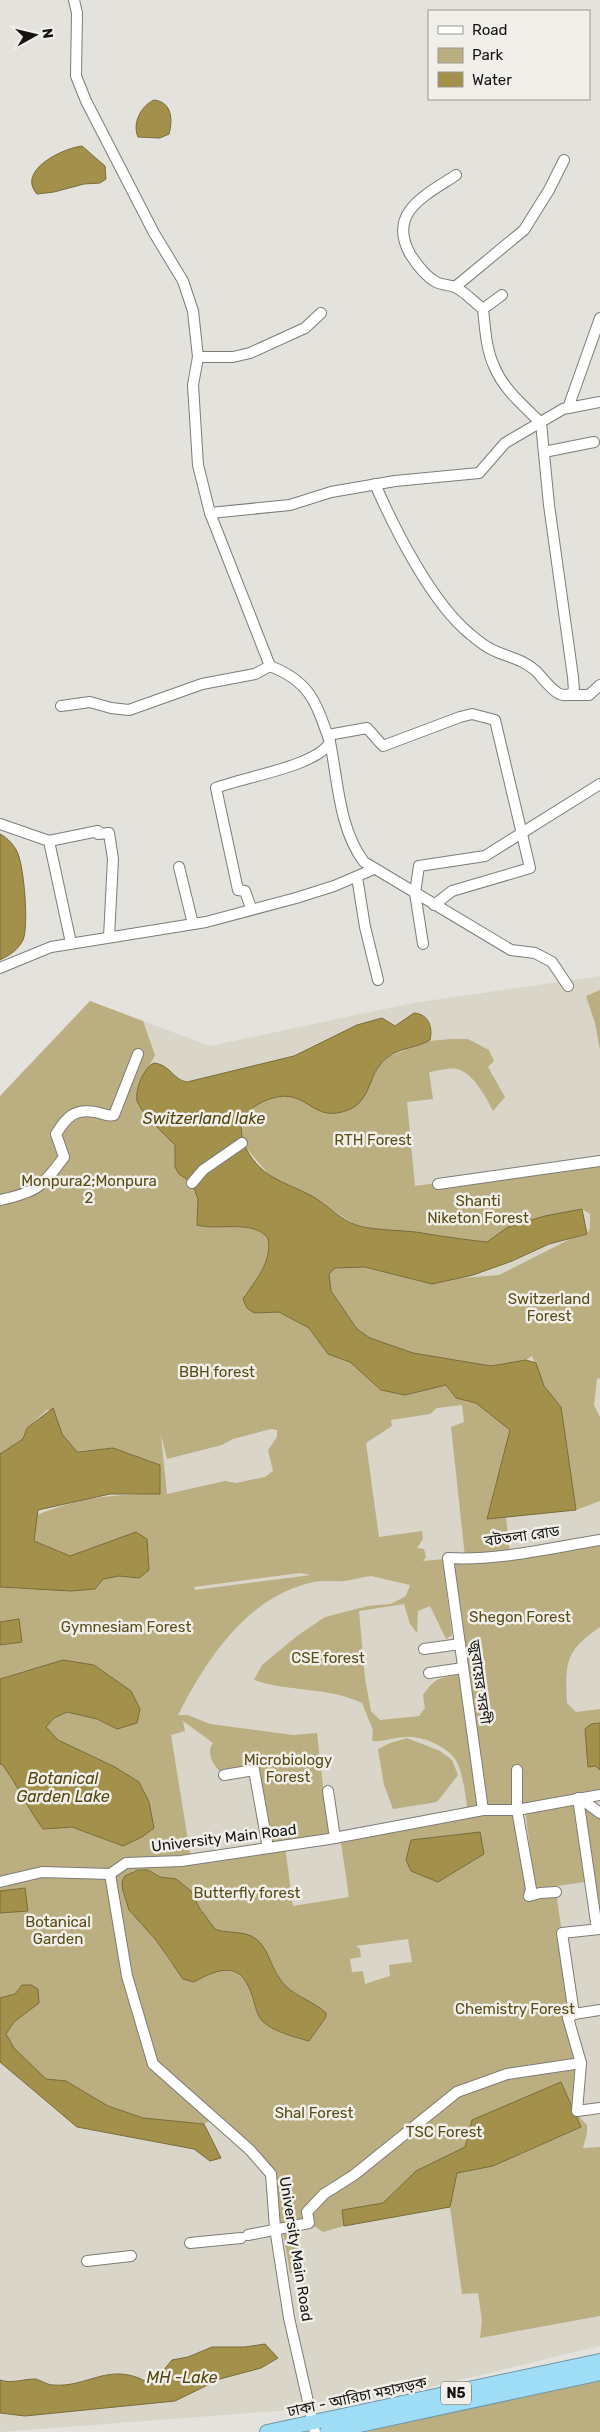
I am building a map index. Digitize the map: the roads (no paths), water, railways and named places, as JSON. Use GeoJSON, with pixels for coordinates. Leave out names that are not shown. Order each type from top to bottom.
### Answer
{"type":"FeatureCollection","features":[{"type":"Feature","properties":{"kind":"highway","name":"ঢাকা - আরিচা মহাসড়ক"},"geometry":{"type":"LineString","coordinates":[[266,2432],[314,2428],[600,2361]]}},
{"type":"Feature","properties":{"kind":"highway","name":"ঢাকা - আরিচা মহাসড়ক"},"geometry":{"type":"LineString","coordinates":[[326,2432],[600,2373]]}},
{"type":"Feature","properties":{"kind":"street"},"geometry":{"type":"LineString","coordinates":[[74,0],[77,12],[76,76],[86,101],[154,233],[183,281],[194,311],[198,357],[193,385],[198,465],[210,513],[270,666],[287,673],[307,689],[329,738],[345,820],[354,848],[364,862],[374,869],[511,950],[535,953],[552,962],[568,986]]}},
{"type":"Feature","properties":{"kind":"street"},"geometry":{"type":"LineString","coordinates":[[455,287],[524,230],[549,190],[564,160]]}},
{"type":"Feature","properties":{"kind":"street"},"geometry":{"type":"LineString","coordinates":[[456,175],[416,203],[406,214],[403,225],[405,244],[418,267],[437,283],[455,287],[483,309],[493,366],[514,396],[541,423],[549,505],[573,677],[574,691],[569,695]]}},
{"type":"Feature","properties":{"kind":"street"},"geometry":{"type":"LineString","coordinates":[[483,309],[502,295]]}},
{"type":"Feature","properties":{"kind":"street"},"geometry":{"type":"LineString","coordinates":[[198,357],[233,357],[250,353],[305,328],[321,313]]}},
{"type":"Feature","properties":{"kind":"street"},"geometry":{"type":"LineString","coordinates":[[568,408],[600,318]]}},
{"type":"Feature","properties":{"kind":"street"},"geometry":{"type":"LineString","coordinates":[[210,513],[290,505],[331,492],[375,484],[479,473],[506,443],[568,408],[600,402]]}},
{"type":"Feature","properties":{"kind":"street"},"geometry":{"type":"LineString","coordinates":[[544,452],[594,442]]}},
{"type":"Feature","properties":{"kind":"street"},"geometry":{"type":"LineString","coordinates":[[375,484],[390,518],[414,560],[447,611],[470,634],[495,651],[516,657],[536,670],[551,688],[565,696],[589,695],[600,686]]}},
{"type":"Feature","properties":{"kind":"street"},"geometry":{"type":"LineString","coordinates":[[61,706],[90,702],[111,708],[130,710],[202,684],[255,674],[270,666]]}},
{"type":"Feature","properties":{"kind":"street"},"geometry":{"type":"LineString","coordinates":[[329,738],[367,728],[383,746],[472,714],[496,720],[530,868],[452,891],[434,905]]}},
{"type":"Feature","properties":{"kind":"street"},"geometry":{"type":"LineString","coordinates":[[251,908],[245,891],[238,890],[216,788],[307,760],[323,752],[329,738]]}},
{"type":"Feature","properties":{"kind":"street"},"geometry":{"type":"LineString","coordinates":[[423,944],[415,894],[419,866],[485,856],[600,784]]}},
{"type":"Feature","properties":{"kind":"street"},"geometry":{"type":"LineString","coordinates":[[0,824],[49,841],[98,831],[98,834],[109,833],[113,859],[109,937]]}},
{"type":"Feature","properties":{"kind":"street"},"geometry":{"type":"LineString","coordinates":[[49,841],[72,943]]}},
{"type":"Feature","properties":{"kind":"street"},"geometry":{"type":"LineString","coordinates":[[179,867],[193,924]]}},
{"type":"Feature","properties":{"kind":"street"},"geometry":{"type":"LineString","coordinates":[[0,968],[51,947],[193,924],[296,898],[357,877],[374,869]]}},
{"type":"Feature","properties":{"kind":"street"},"geometry":{"type":"LineString","coordinates":[[357,877],[365,927],[378,980]]}},
{"type":"Feature","properties":{"kind":"street"},"geometry":{"type":"LineString","coordinates":[[0,1200],[32,1192],[48,1179],[64,1157],[56,1134],[66,1118],[78,1111],[95,1112],[109,1116],[114,1115],[138,1054]]}},
{"type":"Feature","properties":{"kind":"street"},"geometry":{"type":"LineString","coordinates":[[192,1183],[203,1170],[242,1143]]}},
{"type":"Feature","properties":{"kind":"street"},"geometry":{"type":"LineString","coordinates":[[438,1184],[600,1161]]}},
{"type":"Feature","properties":{"kind":"street","name":"বটতলা রোড"},"geometry":{"type":"LineString","coordinates":[[448,1558],[466,1560],[600,1540]]}},
{"type":"Feature","properties":{"kind":"street","name":"জুবায়ের সরণী"},"geometry":{"type":"LineString","coordinates":[[448,1558],[483,1810]]}},
{"type":"Feature","properties":{"kind":"street"},"geometry":{"type":"LineString","coordinates":[[424,1648],[460,1644]]}},
{"type":"Feature","properties":{"kind":"street"},"geometry":{"type":"LineString","coordinates":[[429,1673],[463,1668]]}},
{"type":"Feature","properties":{"kind":"street"},"geometry":{"type":"LineString","coordinates":[[224,1775],[254,1770],[268,1848]]}},
{"type":"Feature","properties":{"kind":"street"},"geometry":{"type":"LineString","coordinates":[[517,1770],[517,1810],[531,1889],[530,1896],[556,1892]]}},
{"type":"Feature","properties":{"kind":"street"},"geometry":{"type":"LineString","coordinates":[[328,1791],[335,1838]]}},
{"type":"Feature","properties":{"kind":"street","name":"University Main Road"},"geometry":{"type":"LineString","coordinates":[[314,2428],[289,2318],[274,2228],[271,2174],[250,2150],[153,2064],[127,1976],[110,1874],[126,1863],[180,1861],[335,1838],[483,1810],[517,1810],[600,1795]]}},
{"type":"Feature","properties":{"kind":"street"},"geometry":{"type":"LineString","coordinates":[[579,1798],[600,1813]]}},
{"type":"Feature","properties":{"kind":"street"},"geometry":{"type":"LineString","coordinates":[[574,2014],[562,1933],[598,1929],[579,1798]]}},
{"type":"Feature","properties":{"kind":"street"},"geometry":{"type":"LineString","coordinates":[[0,1882],[42,1872],[110,1874]]}},
{"type":"Feature","properties":{"kind":"street"},"geometry":{"type":"LineString","coordinates":[[600,2010],[574,2014],[568,2018],[581,2063],[577,2111],[600,2108]]}},
{"type":"Feature","properties":{"kind":"street"},"geometry":{"type":"LineString","coordinates":[[190,2243],[245,2236],[274,2228],[309,2223],[307,2212],[324,2194],[354,2175],[457,2092],[507,2074],[581,2063]]}},
{"type":"Feature","properties":{"kind":"street"},"geometry":{"type":"LineString","coordinates":[[87,2261],[131,2256]]}},
{"type":"Feature","properties":{"kind":"water"},"geometry":{"type":"Polygon","coordinates":[[[154,100],[165,104],[170,112],[169,134],[160,138],[138,137],[136,126],[139,116],[145,106],[154,100]]]}},
{"type":"Feature","properties":{"kind":"water"},"geometry":{"type":"Polygon","coordinates":[[[82,146],[105,166],[106,179],[100,183],[84,184],[54,192],[37,194],[32,185],[37,169],[54,156],[82,146]]]}},
{"type":"Feature","properties":{"kind":"water"},"geometry":{"type":"Polygon","coordinates":[[[0,834],[11,842],[18,854],[22,871],[26,923],[23,940],[13,952],[0,960],[0,834]]]}},
{"type":"Feature","properties":{"kind":"water","name":"Switzerland lake"},"geometry":{"type":"Polygon","coordinates":[[[414,1013],[423,1016],[429,1022],[430,1040],[392,1054],[380,1064],[368,1090],[358,1104],[349,1110],[328,1113],[292,1097],[273,1098],[258,1104],[250,1110],[244,1118],[242,1137],[250,1155],[263,1171],[281,1182],[312,1196],[350,1223],[365,1227],[419,1232],[487,1242],[508,1227],[545,1216],[582,1209],[587,1234],[549,1244],[512,1261],[473,1275],[432,1284],[365,1267],[335,1268],[329,1274],[331,1291],[357,1329],[370,1338],[413,1353],[491,1366],[526,1360],[536,1363],[544,1386],[561,1407],[576,1510],[487,1519],[510,1430],[476,1403],[456,1398],[446,1385],[405,1395],[381,1390],[350,1362],[328,1354],[309,1328],[279,1312],[254,1313],[247,1308],[243,1299],[258,1278],[265,1263],[268,1255],[268,1238],[261,1232],[244,1227],[206,1227],[197,1225],[198,1199],[192,1183],[179,1174],[175,1167],[175,1145],[145,1115],[137,1101],[137,1091],[143,1074],[154,1063],[160,1064],[182,1081],[187,1082],[294,1056],[357,1025],[382,1018],[395,1026],[414,1013]]]}},
{"type":"Feature","properties":{"kind":"water"},"geometry":{"type":"Polygon","coordinates":[[[53,1408],[62,1434],[77,1452],[113,1448],[160,1465],[160,1494],[110,1494],[38,1510],[34,1541],[70,1556],[136,1532],[147,1539],[149,1570],[139,1578],[119,1576],[103,1579],[95,1589],[71,1591],[0,1587],[0,1454],[23,1439],[27,1428],[53,1408]]]}},
{"type":"Feature","properties":{"kind":"water"},"geometry":{"type":"Polygon","coordinates":[[[19,1619],[22,1642],[0,1645],[0,1622],[19,1619]]]}},
{"type":"Feature","properties":{"kind":"water","name":"Botanical Garden Lake"},"geometry":{"type":"Polygon","coordinates":[[[63,1660],[94,1665],[131,1691],[140,1709],[137,1723],[117,1729],[97,1719],[67,1712],[54,1718],[46,1727],[58,1740],[115,1767],[139,1782],[149,1802],[154,1828],[142,1837],[123,1846],[72,1827],[43,1829],[3,1765],[0,1764],[0,1679],[63,1660]]]}},
{"type":"Feature","properties":{"kind":"water"},"geometry":{"type":"Polygon","coordinates":[[[600,1723],[600,1770],[596,1766],[588,1767],[585,1729],[591,1724],[600,1723]]]}},
{"type":"Feature","properties":{"kind":"water"},"geometry":{"type":"Polygon","coordinates":[[[480,1832],[484,1854],[438,1882],[411,1871],[406,1860],[411,1840],[480,1832]]]}},
{"type":"Feature","properties":{"kind":"water"},"geometry":{"type":"Polygon","coordinates":[[[138,1870],[148,1870],[160,1877],[176,1879],[191,1891],[200,1909],[215,1929],[247,1934],[260,1943],[285,1985],[295,1994],[326,2013],[326,2017],[309,2041],[291,2036],[263,2022],[258,2014],[248,1986],[243,1978],[236,1973],[229,1970],[221,1971],[194,1982],[183,1979],[156,1940],[129,1910],[122,1882],[125,1876],[138,1870]]]}},
{"type":"Feature","properties":{"kind":"water"},"geometry":{"type":"Polygon","coordinates":[[[25,1888],[28,1911],[0,1913],[0,1891],[25,1888]]]}},
{"type":"Feature","properties":{"kind":"water"},"geometry":{"type":"Polygon","coordinates":[[[22,1985],[31,1985],[38,1989],[39,2003],[14,2022],[6,2034],[14,2048],[46,2079],[66,2081],[108,2106],[143,2118],[204,2124],[221,2158],[210,2161],[194,2149],[77,2127],[0,2062],[0,1998],[15,1994],[22,1985]]]}},
{"type":"Feature","properties":{"kind":"water"},"geometry":{"type":"Polygon","coordinates":[[[561,2082],[581,2127],[493,2166],[457,2173],[450,2207],[344,2226],[342,2210],[383,2203],[416,2171],[465,2147],[472,2120],[561,2082]]]}},
{"type":"Feature","properties":{"kind":"water","name":"MH -Lake"},"geometry":{"type":"Polygon","coordinates":[[[265,2344],[278,2358],[261,2368],[220,2379],[175,2401],[25,2416],[0,2413],[0,2380],[35,2379],[51,2385],[66,2385],[121,2374],[133,2376],[147,2382],[158,2377],[172,2360],[188,2357],[212,2347],[245,2347],[265,2344]]]}},
{"type":"Feature","properties":{"kind":"park label","name":"RTH Forest"},"geometry":{"type":"Point","coordinates":[373,1140]}},
{"type":"Feature","properties":{"kind":"park label","name":"Monpura2;Monpura 2"},"geometry":{"type":"Point","coordinates":[89,1190]}},
{"type":"Feature","properties":{"kind":"park label","name":"Shanti Niketon Forest"},"geometry":{"type":"Point","coordinates":[478,1210]}},
{"type":"Feature","properties":{"kind":"park label","name":"Switzerland Forest"},"geometry":{"type":"Point","coordinates":[549,1308]}},
{"type":"Feature","properties":{"kind":"park label","name":"BBH forest"},"geometry":{"type":"Point","coordinates":[217,1372]}},
{"type":"Feature","properties":{"kind":"park label","name":"Shegon Forest"},"geometry":{"type":"Point","coordinates":[520,1617]}},
{"type":"Feature","properties":{"kind":"park label","name":"Gymnesiam Forest"},"geometry":{"type":"Point","coordinates":[126,1627]}},
{"type":"Feature","properties":{"kind":"park label","name":"CSE forest"},"geometry":{"type":"Point","coordinates":[328,1658]}},
{"type":"Feature","properties":{"kind":"park label","name":"Microbiology Forest"},"geometry":{"type":"Point","coordinates":[288,1768]}},
{"type":"Feature","properties":{"kind":"park label","name":"Butterfly forest"},"geometry":{"type":"Point","coordinates":[247,1893]}},
{"type":"Feature","properties":{"kind":"park label","name":"Botanical Garden"},"geometry":{"type":"Point","coordinates":[58,1930]}},
{"type":"Feature","properties":{"kind":"park label","name":"Chemistry Forest"},"geometry":{"type":"Point","coordinates":[515,2009]}},
{"type":"Feature","properties":{"kind":"park label","name":"Shal Forest"},"geometry":{"type":"Point","coordinates":[314,2113]}},
{"type":"Feature","properties":{"kind":"park label","name":"TSC Forest"},"geometry":{"type":"Point","coordinates":[444,2132]}}]}
